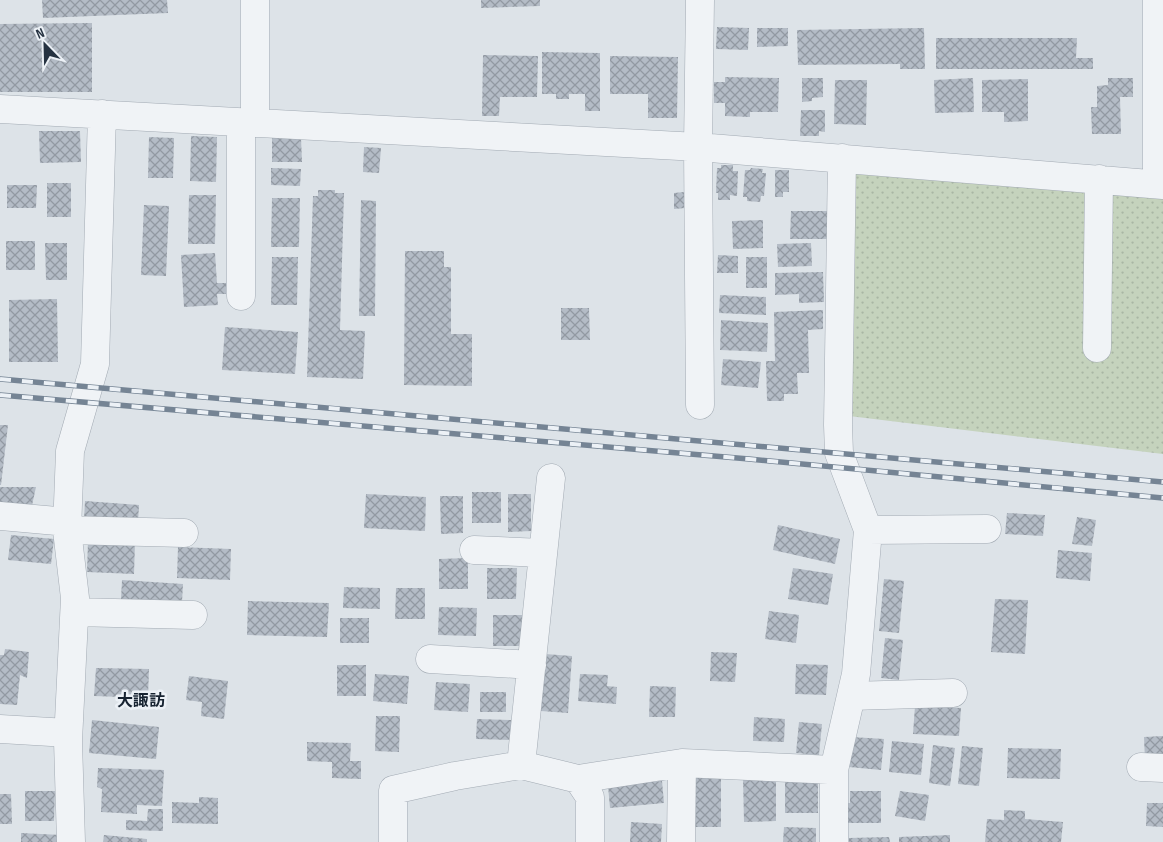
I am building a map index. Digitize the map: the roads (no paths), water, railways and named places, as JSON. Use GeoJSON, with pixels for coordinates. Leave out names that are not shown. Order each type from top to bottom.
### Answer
{"type":"FeatureCollection","features":[{"type":"Feature","properties":{"kind":"street"},"geometry":{"type":"LineString","coordinates":[[241,296],[255,0]]}},
{"type":"Feature","properties":{"kind":"street"},"geometry":{"type":"LineString","coordinates":[[700,0],[698,147],[700,405]]}},
{"type":"Feature","properties":{"kind":"street"},"geometry":{"type":"LineString","coordinates":[[0,109],[698,147],[1160,184],[1157,0]]}},
{"type":"Feature","properties":{"kind":"street"},"geometry":{"type":"LineString","coordinates":[[71,842],[68,734],[75,598],[67,526],[70,451],[95,364],[102,114]]}},
{"type":"Feature","properties":{"kind":"street"},"geometry":{"type":"LineString","coordinates":[[834,842],[834,770],[856,674],[868,530],[839,453],[842,158]]}},
{"type":"Feature","properties":{"kind":"street"},"geometry":{"type":"LineString","coordinates":[[1096,348],[1098,179]]}},
{"type":"Feature","properties":{"kind":"street"},"geometry":{"type":"LineString","coordinates":[[521,765],[551,478]]}},
{"type":"Feature","properties":{"kind":"street"},"geometry":{"type":"LineString","coordinates":[[0,516],[67,526],[184,533]]}},
{"type":"Feature","properties":{"kind":"street"},"geometry":{"type":"LineString","coordinates":[[868,530],[987,528]]}},
{"type":"Feature","properties":{"kind":"street"},"geometry":{"type":"LineString","coordinates":[[474,550],[544,553]]}},
{"type":"Feature","properties":{"kind":"street"},"geometry":{"type":"LineString","coordinates":[[74,612],[192,615]]}},
{"type":"Feature","properties":{"kind":"street"},"geometry":{"type":"LineString","coordinates":[[430,659],[532,666]]}},
{"type":"Feature","properties":{"kind":"street"},"geometry":{"type":"LineString","coordinates":[[852,696],[953,693]]}},
{"type":"Feature","properties":{"kind":"street"},"geometry":{"type":"LineString","coordinates":[[0,728],[68,734]]}},
{"type":"Feature","properties":{"kind":"street"},"geometry":{"type":"LineString","coordinates":[[393,842],[393,790],[455,776],[521,765],[578,779],[682,763],[834,770]]}},
{"type":"Feature","properties":{"kind":"street"},"geometry":{"type":"LineString","coordinates":[[681,842],[682,763]]}},
{"type":"Feature","properties":{"kind":"street"},"geometry":{"type":"LineString","coordinates":[[578,779],[590,797],[590,842]]}},
{"type":"Feature","properties":{"kind":"railway"},"geometry":{"type":"LineString","coordinates":[[0,379],[1163,482]]}},
{"type":"Feature","properties":{"kind":"railway"},"geometry":{"type":"LineString","coordinates":[[0,395],[749,459],[1163,498]]}},
{"type":"Feature","properties":{"kind":"district","name":"大諏訪"},"geometry":{"type":"Point","coordinates":[141,700]}}]}
